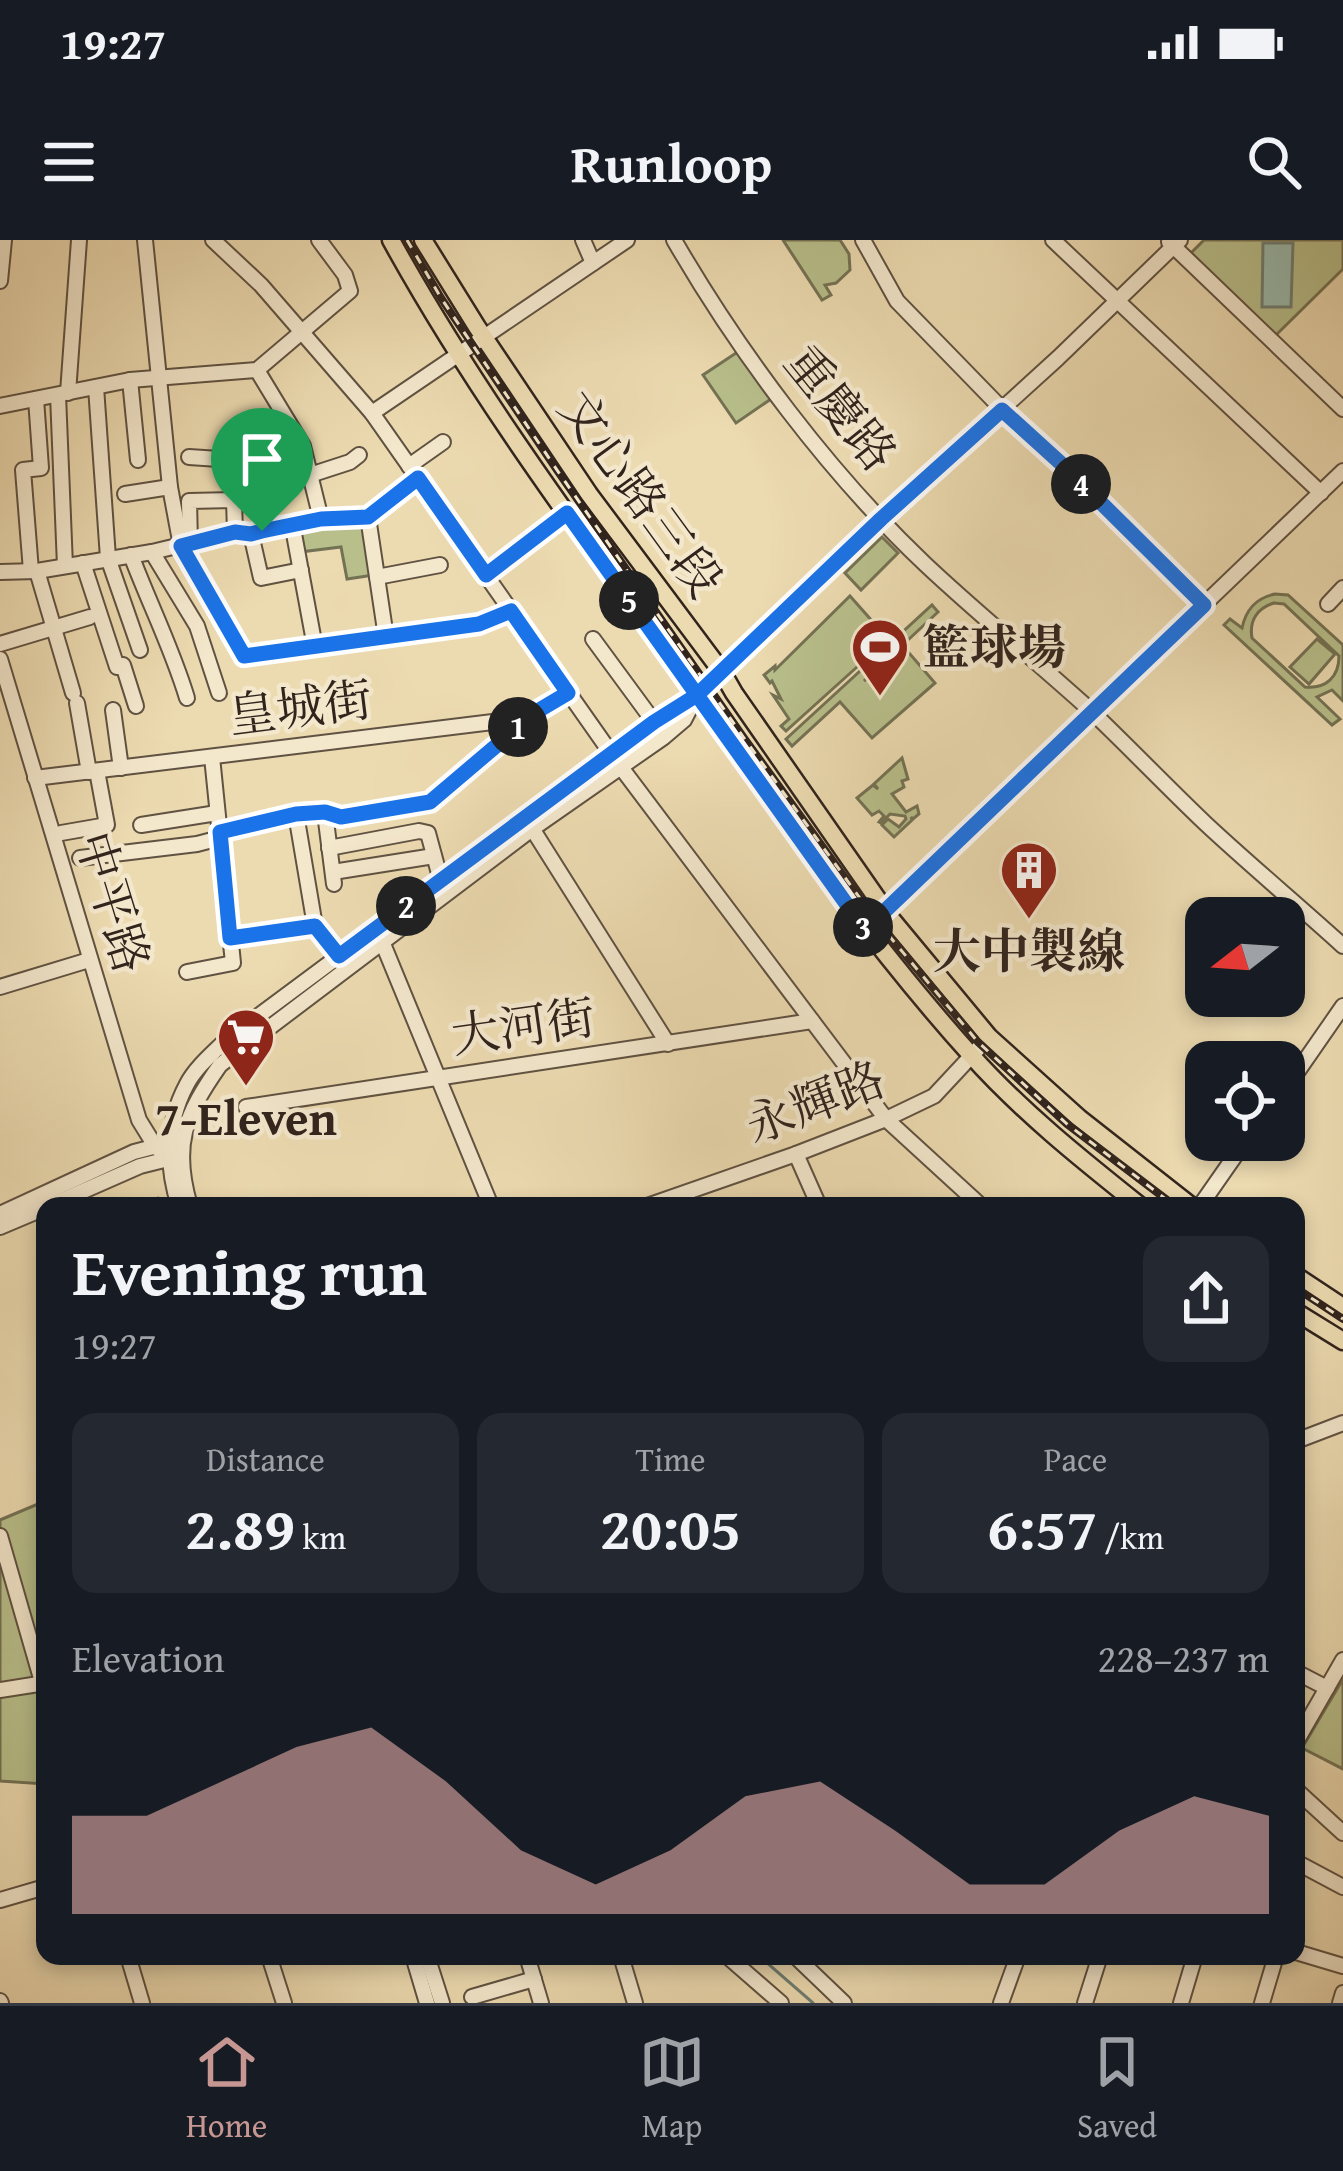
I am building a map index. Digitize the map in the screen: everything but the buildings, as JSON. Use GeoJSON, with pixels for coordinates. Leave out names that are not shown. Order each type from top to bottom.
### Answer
{"type":"FeatureCollection","features":[{"type":"Feature","properties":{"kind":"main road","name":"文心路三段"},"geometry":{"type":"LineString","coordinates":[[392,240],[459,353],[567,513],[865,930],[973,1058],[1061,1143],[1129,1197]]}},
{"type":"Feature","properties":{"kind":"main road","name":"文心路三段"},"geometry":{"type":"LineString","coordinates":[[424,240],[589,494],[722,672],[885,910],[989,1037],[1079,1118],[1180,1197]]}},
{"type":"Feature","properties":{"kind":"main road"},"geometry":{"type":"LineString","coordinates":[[1305,1282],[1343,1307]]}},
{"type":"Feature","properties":{"kind":"main road"},"geometry":{"type":"LineString","coordinates":[[1305,1318],[1343,1341]]}},
{"type":"Feature","properties":{"kind":"street"},"geometry":{"type":"LineString","coordinates":[[0,281],[4,240]]}},
{"type":"Feature","properties":{"kind":"street"},"geometry":{"type":"LineString","coordinates":[[65,566],[63,394],[79,240]]}},
{"type":"Feature","properties":{"kind":"street"},"geometry":{"type":"LineString","coordinates":[[145,240],[170,487],[185,545],[244,656],[479,624],[511,611]]}},
{"type":"Feature","properties":{"kind":"street"},"geometry":{"type":"LineString","coordinates":[[213,240],[261,285],[372,413],[616,760],[886,1119],[971,1197]]}},
{"type":"Feature","properties":{"kind":"street"},"geometry":{"type":"LineString","coordinates":[[0,406],[158,376],[257,370],[350,291],[345,275],[319,240]]}},
{"type":"Feature","properties":{"kind":"street"},"geometry":{"type":"LineString","coordinates":[[583,240],[593,262]]}},
{"type":"Feature","properties":{"kind":"street"},"geometry":{"type":"LineString","coordinates":[[372,413],[627,240]]}},
{"type":"Feature","properties":{"kind":"street","name":"重慶路"},"geometry":{"type":"LineString","coordinates":[[674,240],[703,291],[758,368],[825,456],[881,519],[1343,946]]}},
{"type":"Feature","properties":{"kind":"street"},"geometry":{"type":"LineString","coordinates":[[863,240],[897,301],[1204,605]]}},
{"type":"Feature","properties":{"kind":"street"},"geometry":{"type":"LineString","coordinates":[[1053,240],[1321,493]]}},
{"type":"Feature","properties":{"kind":"street"},"geometry":{"type":"LineString","coordinates":[[616,760],[654,722],[697,695],[722,672],[1174,242],[1343,409]]}},
{"type":"Feature","properties":{"kind":"street"},"geometry":{"type":"LineString","coordinates":[[257,370],[303,446],[321,519]]}},
{"type":"Feature","properties":{"kind":"street"},"geometry":{"type":"LineString","coordinates":[[130,380],[138,460]]}},
{"type":"Feature","properties":{"kind":"street"},"geometry":{"type":"LineString","coordinates":[[96,387],[108,558],[140,650]]}},
{"type":"Feature","properties":{"kind":"street"},"geometry":{"type":"LineString","coordinates":[[36,399],[41,468]]}},
{"type":"Feature","properties":{"kind":"street"},"geometry":{"type":"LineString","coordinates":[[0,572],[152,552],[321,519],[368,517],[442,442]]}},
{"type":"Feature","properties":{"kind":"street"},"geometry":{"type":"LineString","coordinates":[[310,475],[359,455]]}},
{"type":"Feature","properties":{"kind":"street"},"geometry":{"type":"LineString","coordinates":[[189,457],[234,460],[234,500],[250,532],[260,578],[301,571]]}},
{"type":"Feature","properties":{"kind":"street"},"geometry":{"type":"LineString","coordinates":[[250,532],[262,459]]}},
{"type":"Feature","properties":{"kind":"street"},"geometry":{"type":"LineString","coordinates":[[61,466],[23,470],[34,571],[75,698],[107,825],[61,833]]}},
{"type":"Feature","properties":{"kind":"street"},"geometry":{"type":"LineString","coordinates":[[865,930],[1343,471]]}},
{"type":"Feature","properties":{"kind":"street"},"geometry":{"type":"LineString","coordinates":[[125,494],[170,487]]}},
{"type":"Feature","properties":{"kind":"street"},"geometry":{"type":"LineString","coordinates":[[185,545],[189,501],[234,500]]}},
{"type":"Feature","properties":{"kind":"street"},"geometry":{"type":"LineString","coordinates":[[486,575],[567,513]]}},
{"type":"Feature","properties":{"kind":"street"},"geometry":{"type":"LineString","coordinates":[[368,517],[386,637]]}},
{"type":"Feature","properties":{"kind":"street"},"geometry":{"type":"LineString","coordinates":[[292,524],[315,647]]}},
{"type":"Feature","properties":{"kind":"street"},"geometry":{"type":"LineString","coordinates":[[152,552],[196,626],[219,693]]}},
{"type":"Feature","properties":{"kind":"street"},"geometry":{"type":"LineString","coordinates":[[130,555],[156,624],[171,645],[187,698]]}},
{"type":"Feature","properties":{"kind":"street"},"geometry":{"type":"LineString","coordinates":[[83,563],[117,667],[123,665],[136,706]]}},
{"type":"Feature","properties":{"kind":"street"},"geometry":{"type":"LineString","coordinates":[[377,577],[440,565]]}},
{"type":"Feature","properties":{"kind":"street"},"geometry":{"type":"LineString","coordinates":[[1328,604],[1343,588]]}},
{"type":"Feature","properties":{"kind":"street"},"geometry":{"type":"LineString","coordinates":[[0,644],[90,617]]}},
{"type":"Feature","properties":{"kind":"street"},"geometry":{"type":"LineString","coordinates":[[593,639],[654,722]]}},
{"type":"Feature","properties":{"kind":"street","name":"中平路"},"geometry":{"type":"LineString","coordinates":[[0,658],[139,1120],[171,1150]]}},
{"type":"Feature","properties":{"kind":"street","name":"皇城街"},"geometry":{"type":"LineString","coordinates":[[35,778],[518,719],[568,693]]}},
{"type":"Feature","properties":{"kind":"street"},"geometry":{"type":"LineString","coordinates":[[176,1197],[171,1150],[201,1090],[220,1065],[344,962],[529,824],[616,760],[684,720],[697,695]]}},
{"type":"Feature","properties":{"kind":"street"},"geometry":{"type":"LineString","coordinates":[[112,710],[121,768]]}},
{"type":"Feature","properties":{"kind":"street"},"geometry":{"type":"LineString","coordinates":[[80,858],[197,844],[296,814],[325,812],[341,817],[430,802],[536,712]]}},
{"type":"Feature","properties":{"kind":"street"},"geometry":{"type":"LineString","coordinates":[[187,972],[232,963],[212,757]]}},
{"type":"Feature","properties":{"kind":"street"},"geometry":{"type":"LineString","coordinates":[[325,812],[334,878],[434,856]]}},
{"type":"Feature","properties":{"kind":"street"},"geometry":{"type":"LineString","coordinates":[[141,825],[217,813]]}},
{"type":"Feature","properties":{"kind":"street"},"geometry":{"type":"LineString","coordinates":[[296,814],[315,926],[344,962]]}},
{"type":"Feature","properties":{"kind":"street"},"geometry":{"type":"LineString","coordinates":[[379,936],[441,880],[529,824]]}},
{"type":"Feature","properties":{"kind":"street"},"geometry":{"type":"LineString","coordinates":[[529,824],[668,1043]]}},
{"type":"Feature","properties":{"kind":"street"},"geometry":{"type":"LineString","coordinates":[[329,848],[428,833],[441,880]]}},
{"type":"Feature","properties":{"kind":"street"},"geometry":{"type":"LineString","coordinates":[[230,938],[315,926]]}},
{"type":"Feature","properties":{"kind":"street"},"geometry":{"type":"LineString","coordinates":[[379,936],[487,1197]]}},
{"type":"Feature","properties":{"kind":"street"},"geometry":{"type":"LineString","coordinates":[[0,987],[89,960]]}},
{"type":"Feature","properties":{"kind":"street"},"geometry":{"type":"LineString","coordinates":[[1305,1061],[1343,1006]]}},
{"type":"Feature","properties":{"kind":"street","name":"大河街"},"geometry":{"type":"LineString","coordinates":[[246,1107],[812,1021]]}},
{"type":"Feature","properties":{"kind":"street","name":"永輝路"},"geometry":{"type":"LineString","coordinates":[[687,1197],[934,1096],[989,1037]]}},
{"type":"Feature","properties":{"kind":"street"},"geometry":{"type":"LineString","coordinates":[[171,1150],[187,1197]]}},
{"type":"Feature","properties":{"kind":"street"},"geometry":{"type":"LineString","coordinates":[[70,1197],[171,1150]]}},
{"type":"Feature","properties":{"kind":"street"},"geometry":{"type":"LineString","coordinates":[[37,1197],[134,1152],[171,1150]]}},
{"type":"Feature","properties":{"kind":"street"},"geometry":{"type":"LineString","coordinates":[[796,1154],[814,1197]]}},
{"type":"Feature","properties":{"kind":"street"},"geometry":{"type":"LineString","coordinates":[[1206,1197],[1231,1161]]}},
{"type":"Feature","properties":{"kind":"street"},"geometry":{"type":"LineString","coordinates":[[0,1214],[36,1197]]}},
{"type":"Feature","properties":{"kind":"street"},"geometry":{"type":"LineString","coordinates":[[0,1227],[36,1212]]}},
{"type":"Feature","properties":{"kind":"street"},"geometry":{"type":"LineString","coordinates":[[1305,1438],[1343,1423]]}},
{"type":"Feature","properties":{"kind":"street"},"geometry":{"type":"LineString","coordinates":[[0,1536],[36,1659]]}},
{"type":"Feature","properties":{"kind":"street"},"geometry":{"type":"LineString","coordinates":[[1305,1726],[1343,1660]]}},
{"type":"Feature","properties":{"kind":"street"},"geometry":{"type":"LineString","coordinates":[[1305,1677],[1327,1688]]}},
{"type":"Feature","properties":{"kind":"street"},"geometry":{"type":"LineString","coordinates":[[0,1690],[36,1687]]}},
{"type":"Feature","properties":{"kind":"street"},"geometry":{"type":"LineString","coordinates":[[1305,1798],[1343,1833]]}},
{"type":"Feature","properties":{"kind":"street"},"geometry":{"type":"LineString","coordinates":[[1305,1867],[1343,1887]]}},
{"type":"Feature","properties":{"kind":"street"},"geometry":{"type":"LineString","coordinates":[[0,1900],[36,1890]]}},
{"type":"Feature","properties":{"kind":"street"},"geometry":{"type":"LineString","coordinates":[[1305,1955],[1343,1966]]}},
{"type":"Feature","properties":{"kind":"street"},"geometry":{"type":"LineString","coordinates":[[131,1965],[142,2003]]}},
{"type":"Feature","properties":{"kind":"street"},"geometry":{"type":"LineString","coordinates":[[272,1965],[284,2003]]}},
{"type":"Feature","properties":{"kind":"street"},"geometry":{"type":"LineString","coordinates":[[416,1965],[428,2003]]}},
{"type":"Feature","properties":{"kind":"street"},"geometry":{"type":"LineString","coordinates":[[430,1965],[442,2003]]}},
{"type":"Feature","properties":{"kind":"street"},"geometry":{"type":"LineString","coordinates":[[530,1965],[541,2003]]}},
{"type":"Feature","properties":{"kind":"street"},"geometry":{"type":"LineString","coordinates":[[624,1965],[635,2003]]}},
{"type":"Feature","properties":{"kind":"street"},"geometry":{"type":"LineString","coordinates":[[738,1965],[781,2003]]}},
{"type":"Feature","properties":{"kind":"street"},"geometry":{"type":"LineString","coordinates":[[804,1965],[844,2003]]}},
{"type":"Feature","properties":{"kind":"street"},"geometry":{"type":"LineString","coordinates":[[1000,2003],[1015,1965]]}},
{"type":"Feature","properties":{"kind":"street"},"geometry":{"type":"LineString","coordinates":[[1085,2003],[1097,1965]]}},
{"type":"Feature","properties":{"kind":"street"},"geometry":{"type":"LineString","coordinates":[[1181,2003],[1192,1965]]}},
{"type":"Feature","properties":{"kind":"street"},"geometry":{"type":"LineString","coordinates":[[1262,2003],[1273,1965]]}},
{"type":"Feature","properties":{"kind":"street"},"geometry":{"type":"LineString","coordinates":[[472,1997],[534,1979]]}},
{"type":"Feature","properties":{"kind":"street"},"geometry":{"type":"LineString","coordinates":[[1340,2003],[1343,1993]]}},
{"type":"Feature","properties":{"kind":"green space"},"geometry":{"type":"Polygon","coordinates":[[[783,240],[840,240],[849,254],[850,270],[836,283],[825,285],[831,295],[822,300],[783,240]]]}},
{"type":"Feature","properties":{"kind":"green space"},"geometry":{"type":"Polygon","coordinates":[[[1204,240],[1343,240],[1343,269],[1274,337],[1191,253],[1204,240]]]}},
{"type":"Feature","properties":{"kind":"green space"},"geometry":{"type":"Polygon","coordinates":[[[739,351],[771,399],[736,423],[703,375],[739,351]]]}},
{"type":"Feature","properties":{"kind":"green space"},"geometry":{"type":"Polygon","coordinates":[[[365,520],[374,575],[347,579],[341,547],[300,552],[295,526],[365,520]]]}},
{"type":"Feature","properties":{"kind":"green space"},"geometry":{"type":"Polygon","coordinates":[[[882,537],[898,553],[861,590],[845,573],[882,537]]]}},
{"type":"Feature","properties":{"kind":"green space"},"geometry":{"type":"Polygon","coordinates":[[[1275,594],[1288,595],[1343,645],[1343,701],[1332,690],[1317,697],[1340,719],[1332,725],[1224,625],[1230,619],[1242,628],[1253,605],[1275,594]],[[1274,603],[1259,612],[1252,638],[1305,687],[1325,684],[1337,670],[1339,656],[1284,604],[1274,603]]]}},
{"type":"Feature","properties":{"kind":"green space"},"geometry":{"type":"Polygon","coordinates":[[[850,596],[888,639],[786,731],[781,726],[789,719],[773,695],[781,699],[772,681],[764,675],[775,666],[775,670],[850,596]]]}},
{"type":"Feature","properties":{"kind":"green space"},"geometry":{"type":"Polygon","coordinates":[[[932,605],[938,612],[864,681],[904,647],[935,683],[872,738],[840,702],[792,746],[786,739],[932,605]]]}},
{"type":"Feature","properties":{"kind":"green space"},"geometry":{"type":"Polygon","coordinates":[[[1317,639],[1335,654],[1309,684],[1290,667],[1317,639]]]}},
{"type":"Feature","properties":{"kind":"green space"},"geometry":{"type":"Polygon","coordinates":[[[902,758],[908,779],[892,794],[906,812],[917,806],[919,814],[894,837],[882,825],[888,819],[899,827],[905,816],[890,814],[881,823],[884,816],[879,811],[872,815],[857,798],[873,785],[878,789],[874,784],[902,758]]]}},
{"type":"Feature","properties":{"kind":"green space"},"geometry":{"type":"Polygon","coordinates":[[[36,1505],[36,1783],[0,1781],[0,1520],[36,1505]]]}},
{"type":"Feature","properties":{"kind":"green space"},"geometry":{"type":"Polygon","coordinates":[[[1343,1679],[1343,1769],[1305,1750],[1343,1679]]]}},
{"type":"Feature","properties":{"kind":"shaded area"},"geometry":{"type":"Polygon","coordinates":[[[1263,243],[1293,243],[1291,307],[1262,307],[1263,243]]]}},
{"type":"Feature","properties":{"kind":"waterway"},"geometry":{"type":"LineString","coordinates":[[769,1965],[813,2003]]}},
{"type":"Feature","properties":{"kind":"railway"},"geometry":{"type":"LineString","coordinates":[[407,240],[557,470],[875,919],[978,1042],[1067,1124],[1163,1197]]}},
{"type":"Feature","properties":{"kind":"railway"},"geometry":{"type":"LineString","coordinates":[[1305,1294],[1343,1319]]}},
{"type":"Feature","properties":{"kind":"place","name":"籃球場"},"geometry":{"type":"Point","coordinates":[880,698]}},
{"type":"Feature","properties":{"kind":"place","name":"大中製線"},"geometry":{"type":"Point","coordinates":[1029,921]}},
{"type":"Feature","properties":{"kind":"place","name":"7-Eleven"},"geometry":{"type":"Point","coordinates":[246,1088]}},
{"type":"Feature","properties":{"kind":"route"},"geometry":{"type":"LineString","coordinates":[[262,531],[235,532],[181,546],[244,656],[479,624],[511,611],[568,693],[536,712],[430,802],[341,817],[325,812],[296,814],[220,832],[230,938],[315,926],[339,956],[697,695],[865,930],[1204,605],[1002,410],[697,695],[567,513],[486,575],[418,478],[368,517],[321,519],[262,531]]}}]}
